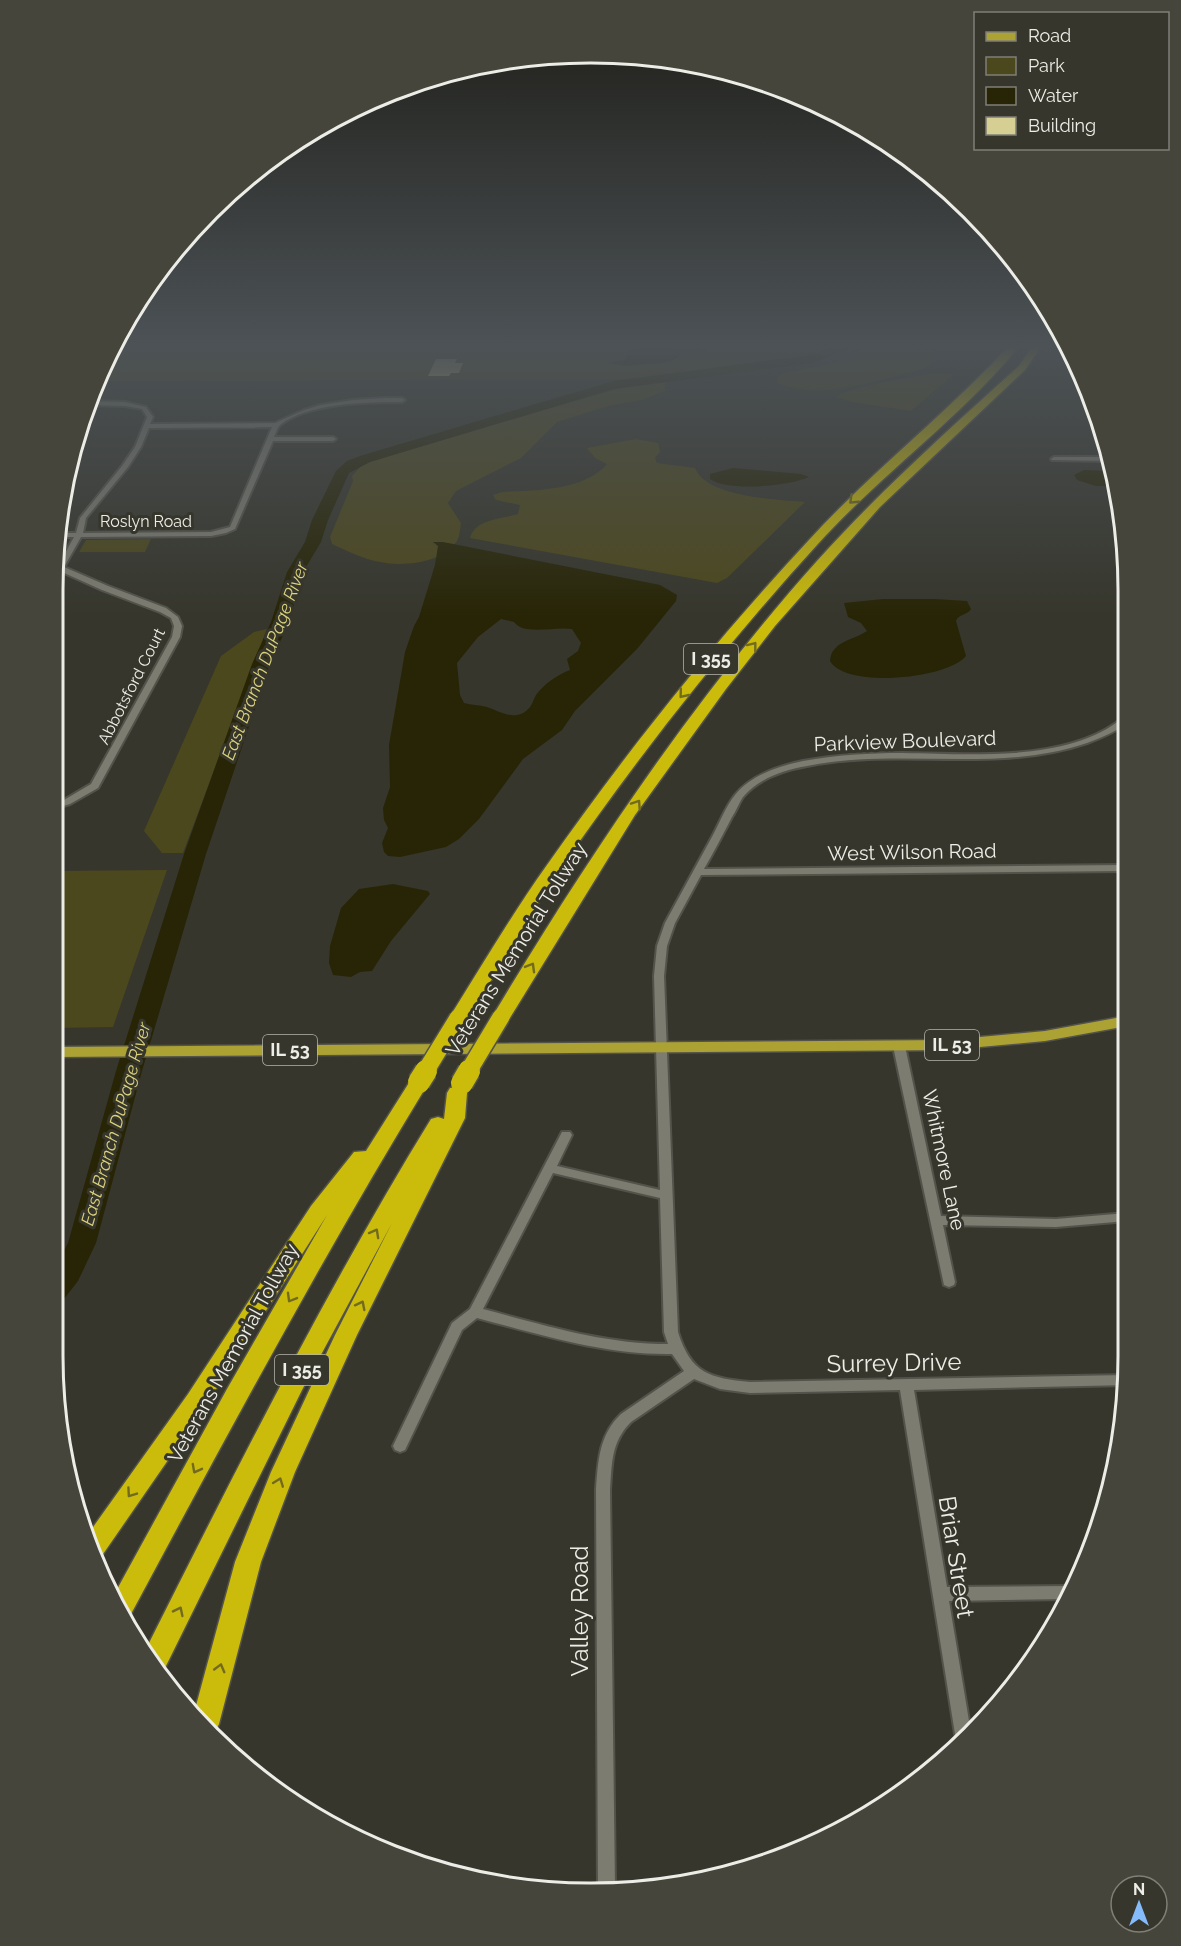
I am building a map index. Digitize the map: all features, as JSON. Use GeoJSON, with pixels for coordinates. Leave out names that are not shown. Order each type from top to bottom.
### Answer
{"type":"FeatureCollection","features":[{"type":"Feature","properties":{"kind":"highway","name":"Veterans Memorial Tollway"},"geometry":{"type":"LineString","coordinates":[[124,1602],[258,1356],[349,1196],[560,858],[659,724],[734,631],[853,501],[925,435]]}},
{"type":"Feature","properties":{"kind":"highway","name":"Veterans Memorial Tollway"},"geometry":{"type":"LineString","coordinates":[[157,1656],[330,1317],[399,1190],[554,927],[640,800],[755,643],[876,506],[951,435]]}},
{"type":"Feature","properties":{"kind":"highway"},"geometry":{"type":"LineString","coordinates":[[207,1717],[249,1562],[283,1472],[346,1335],[455,1118],[460,1088]]}},
{"type":"Feature","properties":{"kind":"highway"},"geometry":{"type":"LineString","coordinates":[[97,1542],[196,1401],[320,1211],[373,1141],[396,1122]]}},
{"type":"Feature","properties":{"kind":"main road","name":"IL 53"},"geometry":{"type":"LineString","coordinates":[[63,1052],[776,1045],[899,1046],[1015,1040],[1118,1023]]}},
{"type":"Feature","properties":{"kind":"street"},"geometry":{"type":"LineString","coordinates":[[64,561],[79,535],[83,518],[126,467],[142,435]]}},
{"type":"Feature","properties":{"kind":"street"},"geometry":{"type":"LineString","coordinates":[[272,435],[270,439],[333,440]]}},
{"type":"Feature","properties":{"kind":"street","name":"Roslyn Road"},"geometry":{"type":"LineString","coordinates":[[66,535],[211,534],[233,528],[270,439]]}},
{"type":"Feature","properties":{"kind":"street"},"geometry":{"type":"LineString","coordinates":[[1054,459],[1101,459]]}},
{"type":"Feature","properties":{"kind":"street","name":"Abbotsford Court"},"geometry":{"type":"LineString","coordinates":[[63,803],[86,793],[101,776],[176,637],[178,626],[174,617],[163,610],[64,570]]}},
{"type":"Feature","properties":{"kind":"street","name":"Parkview Boulevard"},"geometry":{"type":"LineString","coordinates":[[661,1046],[659,976],[662,946],[670,923],[744,789],[763,777],[787,767],[830,758],[979,757],[1025,754],[1081,742],[1118,724]]}},
{"type":"Feature","properties":{"kind":"street","name":"West Wilson Road"},"geometry":{"type":"LineString","coordinates":[[698,872],[1118,868]]}},
{"type":"Feature","properties":{"kind":"street"},"geometry":{"type":"LineString","coordinates":[[661,1046],[671,1332],[676,1349],[692,1373]]}},
{"type":"Feature","properties":{"kind":"street","name":"Whitmore Lane"},"geometry":{"type":"LineString","coordinates":[[899,1046],[949,1282]]}},
{"type":"Feature","properties":{"kind":"street"},"geometry":{"type":"LineString","coordinates":[[400,1446],[457,1327],[475,1312],[566,1135]]}},
{"type":"Feature","properties":{"kind":"street"},"geometry":{"type":"LineString","coordinates":[[550,1168],[665,1195]]}},
{"type":"Feature","properties":{"kind":"street"},"geometry":{"type":"LineString","coordinates":[[937,1220],[1056,1223],[1118,1218]]}},
{"type":"Feature","properties":{"kind":"street"},"geometry":{"type":"LineString","coordinates":[[475,1312],[576,1338],[648,1351],[676,1349]]}},
{"type":"Feature","properties":{"kind":"street","name":"Surrey Drive"},"geometry":{"type":"LineString","coordinates":[[692,1373],[706,1380],[730,1386],[906,1386],[1117,1380]]}},
{"type":"Feature","properties":{"kind":"street","name":"Valley Road"},"geometry":{"type":"LineString","coordinates":[[606,1883],[603,1490],[606,1445],[616,1426],[692,1373]]}},
{"type":"Feature","properties":{"kind":"street","name":"Briar Street"},"geometry":{"type":"LineString","coordinates":[[906,1386],[962,1729]]}},
{"type":"Feature","properties":{"kind":"street"},"geometry":{"type":"LineString","coordinates":[[939,1594],[1062,1592]]}},
{"type":"Feature","properties":{"kind":"green space"},"geometry":{"type":"Polygon","coordinates":[[[454,435],[544,435],[521,458],[456,491],[448,503],[461,523],[459,535],[457,541],[442,554],[422,562],[400,564],[367,559],[332,544],[330,537],[353,481],[352,476],[362,465],[454,435]]]}},
{"type":"Feature","properties":{"kind":"green space"},"geometry":{"type":"Polygon","coordinates":[[[636,439],[658,443],[660,452],[655,458],[657,463],[695,468],[702,478],[714,486],[761,498],[805,502],[727,578],[717,583],[470,538],[477,527],[483,523],[518,514],[520,505],[496,500],[493,495],[580,482],[607,464],[595,458],[587,448],[636,439]]]}},
{"type":"Feature","properties":{"kind":"green space"},"geometry":{"type":"Polygon","coordinates":[[[151,539],[145,552],[79,552],[86,540],[151,539]]]}},
{"type":"Feature","properties":{"kind":"green space"},"geometry":{"type":"Polygon","coordinates":[[[267,629],[183,853],[162,853],[144,831],[221,656],[254,632],[267,629]]]}},
{"type":"Feature","properties":{"kind":"green space"},"geometry":{"type":"Polygon","coordinates":[[[167,870],[113,1027],[63,1028],[63,871],[167,870]]]}},
{"type":"Feature","properties":{"kind":"water"},"geometry":{"type":"Polygon","coordinates":[[[733,468],[801,474],[809,477],[788,483],[759,486],[730,485],[710,479],[710,474],[733,468]]]}},
{"type":"Feature","properties":{"kind":"water"},"geometry":{"type":"Polygon","coordinates":[[[1084,470],[1104,471],[1108,486],[1096,486],[1077,480],[1074,475],[1084,470]]]}},
{"type":"Feature","properties":{"kind":"water"},"geometry":{"type":"Polygon","coordinates":[[[433,542],[443,542],[660,585],[677,595],[676,601],[637,649],[575,711],[562,730],[523,759],[479,819],[459,839],[446,847],[400,857],[388,856],[384,852],[382,843],[388,828],[384,820],[383,808],[390,787],[389,745],[405,652],[419,617],[435,565],[438,546],[433,542]],[[501,619],[478,637],[457,663],[460,695],[464,703],[487,707],[506,714],[521,714],[530,708],[543,687],[570,670],[567,659],[578,651],[581,643],[572,629],[532,630],[525,629],[514,622],[501,619]]]}},
{"type":"Feature","properties":{"kind":"water"},"geometry":{"type":"Polygon","coordinates":[[[883,599],[967,601],[971,609],[956,621],[966,656],[955,664],[939,670],[897,678],[875,678],[840,670],[830,661],[834,649],[867,631],[861,623],[848,617],[844,603],[883,599]]]}},
{"type":"Feature","properties":{"kind":"water"},"geometry":{"type":"Polygon","coordinates":[[[393,884],[428,891],[430,894],[391,941],[372,971],[360,972],[351,977],[333,975],[329,963],[330,946],[341,908],[359,889],[393,884]]]}},
{"type":"Feature","properties":{"kind":"waterway","name":"East Branch DuPage River"},"geometry":{"type":"LineString","coordinates":[[63,1279],[82,1243],[129,1071],[195,854],[261,664],[280,622],[295,572],[313,542],[320,520],[343,471],[352,464],[365,459],[446,435]]}}]}
